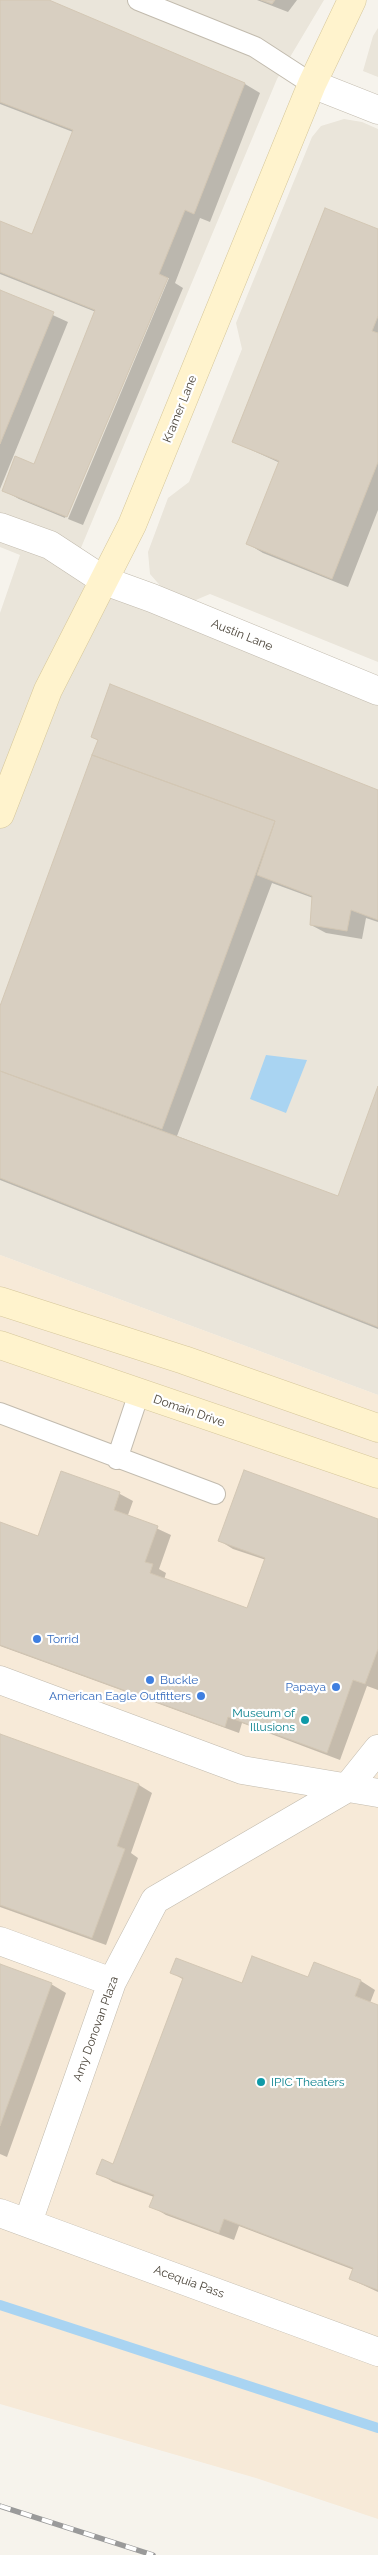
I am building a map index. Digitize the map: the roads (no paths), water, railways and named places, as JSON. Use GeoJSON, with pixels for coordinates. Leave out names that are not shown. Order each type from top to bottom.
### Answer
{"type":"FeatureCollection","features":[{"type":"Feature","properties":{"kind":"street","name":"Kramer Lane"},"geometry":{"type":"LineString","coordinates":[[0,814],[48,690],[132,525],[188,392],[312,84],[352,0]]}},
{"type":"Feature","properties":{"kind":"street"},"geometry":{"type":"LineString","coordinates":[[312,84],[378,110]]}},
{"type":"Feature","properties":{"kind":"street","name":"Austin Lane"},"geometry":{"type":"LineString","coordinates":[[0,527],[50,546],[105,581],[152,598],[378,691]]}},
{"type":"Feature","properties":{"kind":"street"},"geometry":{"type":"LineString","coordinates":[[0,1301],[184,1360],[378,1428]]}},
{"type":"Feature","properties":{"kind":"street","name":"Domain Drive"},"geometry":{"type":"LineString","coordinates":[[0,1345],[378,1474]]}},
{"type":"Feature","properties":{"kind":"street"},"geometry":{"type":"LineString","coordinates":[[0,1680],[242,1770],[378,1793]]}},
{"type":"Feature","properties":{"kind":"street","name":"Amy Donovan Plaza"},"geometry":{"type":"LineString","coordinates":[[28,2222],[112,1982],[155,1900],[346,1789],[378,1749]]}},
{"type":"Feature","properties":{"kind":"street"},"geometry":{"type":"LineString","coordinates":[[0,1941],[112,1982]]}},
{"type":"Feature","properties":{"kind":"street","name":"Acequia Pass"},"geometry":{"type":"LineString","coordinates":[[0,2213],[378,2352]]}},
{"type":"Feature","properties":{"kind":"lane"},"geometry":{"type":"LineString","coordinates":[[138,0],[255,47],[312,84]]}},
{"type":"Feature","properties":{"kind":"lane"},"geometry":{"type":"LineString","coordinates":[[117,1459],[139,1393]]}},
{"type":"Feature","properties":{"kind":"lane"},"geometry":{"type":"LineString","coordinates":[[0,1413],[117,1459],[215,1494]]}},
{"type":"Feature","properties":{"kind":"water"},"geometry":{"type":"Polygon","coordinates":[[[266,1055],[307,1060],[286,1113],[250,1099],[266,1055]]]}},
{"type":"Feature","properties":{"kind":"waterway"},"geometry":{"type":"LineString","coordinates":[[0,2305],[378,2428]]}},
{"type":"Feature","properties":{"kind":"railway"},"geometry":{"type":"LineString","coordinates":[[0,2506],[153,2555]]}},
{"type":"Feature","properties":{"kind":"place","name":"Torrid"},"geometry":{"type":"Point","coordinates":[37,1639]}},
{"type":"Feature","properties":{"kind":"place","name":"Buckle"},"geometry":{"type":"Point","coordinates":[150,1680]}},
{"type":"Feature","properties":{"kind":"place","name":"Papaya"},"geometry":{"type":"Point","coordinates":[336,1687]}},
{"type":"Feature","properties":{"kind":"place","name":"American Eagle Outfitters"},"geometry":{"type":"Point","coordinates":[201,1696]}},
{"type":"Feature","properties":{"kind":"place","name":"Museum of Illusions"},"geometry":{"type":"Point","coordinates":[305,1720]}},
{"type":"Feature","properties":{"kind":"place","name":"IPIC Theaters"},"geometry":{"type":"Point","coordinates":[261,2082]}}]}
